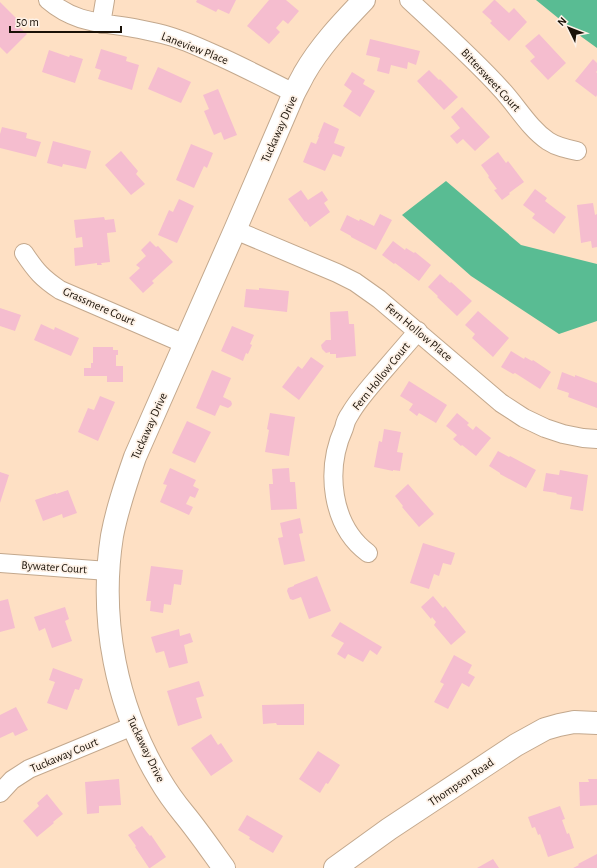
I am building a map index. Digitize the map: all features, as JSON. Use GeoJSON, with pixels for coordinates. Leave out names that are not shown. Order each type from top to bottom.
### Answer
{"type":"FeatureCollection","features":[{"type":"Feature","properties":{"kind":"street","name":"Laneview Place"},"geometry":{"type":"LineString","coordinates":[[48,0],[71,15],[85,20],[170,36],[256,73],[294,93]]}},
{"type":"Feature","properties":{"kind":"street"},"geometry":{"type":"LineString","coordinates":[[101,24],[105,0]]}},
{"type":"Feature","properties":{"kind":"street","name":"Tuckaway Drive"},"geometry":{"type":"LineString","coordinates":[[224,868],[159,780],[133,726],[124,700],[113,656],[109,626],[107,589],[112,535],[122,493],[135,457],[294,93],[305,73],[322,48],[364,0]]}},
{"type":"Feature","properties":{"kind":"street","name":"Bittersweet Court"},"geometry":{"type":"LineString","coordinates":[[409,0],[464,51],[502,90],[537,132],[549,142],[577,151]]}},
{"type":"Feature","properties":{"kind":"street","name":"Fern Hollow Place"},"geometry":{"type":"LineString","coordinates":[[235,230],[355,282],[379,299],[418,331],[501,403],[524,418],[545,428],[563,434],[597,439]]}},
{"type":"Feature","properties":{"kind":"street","name":"Grassmere Court"},"geometry":{"type":"LineString","coordinates":[[24,253],[34,268],[46,280],[60,290],[185,344]]}},
{"type":"Feature","properties":{"kind":"street","name":"Fern Hollow Court"},"geometry":{"type":"LineString","coordinates":[[368,553],[351,537],[343,523],[337,506],[333,482],[335,453],[338,440],[349,414],[418,331]]}},
{"type":"Feature","properties":{"kind":"street","name":"Bywater Court"},"geometry":{"type":"LineString","coordinates":[[0,563],[108,571]]}},
{"type":"Feature","properties":{"kind":"street","name":"Thompson Road"},"geometry":{"type":"LineString","coordinates":[[335,868],[389,829],[516,745],[545,729],[559,725],[574,722],[597,723]]}},
{"type":"Feature","properties":{"kind":"street","name":"Tuckaway Court"},"geometry":{"type":"LineString","coordinates":[[0,792],[12,780],[29,769],[133,726]]}},
{"type":"Feature","properties":{"kind":"green space"},"geometry":{"type":"Polygon","coordinates":[[[536,0],[597,0],[597,48],[579,35],[536,0]]]}},
{"type":"Feature","properties":{"kind":"green space"},"geometry":{"type":"Polygon","coordinates":[[[446,181],[521,245],[597,264],[597,321],[559,334],[471,276],[402,215],[446,181]]]}},
{"type":"Feature","properties":{"kind":"building"},"geometry":{"type":"Polygon","coordinates":[[[197,0],[236,0],[229,14],[218,9],[216,12],[196,2],[197,0]]]}},
{"type":"Feature","properties":{"kind":"building"},"geometry":{"type":"Polygon","coordinates":[[[269,0],[286,0],[299,11],[288,24],[283,20],[276,28],[280,32],[269,44],[247,26],[269,0]]]}},
{"type":"Feature","properties":{"kind":"building"},"geometry":{"type":"Polygon","coordinates":[[[494,0],[509,13],[514,8],[527,22],[509,41],[490,23],[492,21],[482,12],[494,0]]]}},
{"type":"Feature","properties":{"kind":"building"},"geometry":{"type":"Polygon","coordinates":[[[0,2],[20,22],[17,25],[27,34],[7,54],[0,47],[0,2]]]}},
{"type":"Feature","properties":{"kind":"building"},"geometry":{"type":"Polygon","coordinates":[[[539,34],[566,63],[548,80],[530,61],[535,57],[525,46],[539,34]]]}},
{"type":"Feature","properties":{"kind":"building"},"geometry":{"type":"Polygon","coordinates":[[[370,39],[420,51],[416,65],[408,62],[407,69],[391,65],[389,74],[377,71],[380,58],[366,55],[370,39]]]}},
{"type":"Feature","properties":{"kind":"building"},"geometry":{"type":"Polygon","coordinates":[[[101,49],[127,57],[126,61],[139,65],[132,90],[98,79],[101,70],[95,68],[101,49]]]}},
{"type":"Feature","properties":{"kind":"building"},"geometry":{"type":"Polygon","coordinates":[[[49,50],[69,57],[70,55],[83,59],[75,83],[42,72],[49,50]]]}},
{"type":"Feature","properties":{"kind":"building"},"geometry":{"type":"Polygon","coordinates":[[[593,59],[597,63],[596,97],[575,81],[593,59]]]}},
{"type":"Feature","properties":{"kind":"building"},"geometry":{"type":"Polygon","coordinates":[[[158,67],[191,82],[181,103],[148,89],[158,67]]]}},
{"type":"Feature","properties":{"kind":"building"},"geometry":{"type":"Polygon","coordinates":[[[429,70],[458,97],[444,110],[417,81],[429,70]]]}},
{"type":"Feature","properties":{"kind":"building"},"geometry":{"type":"Polygon","coordinates":[[[352,72],[365,80],[363,84],[375,91],[360,117],[343,106],[352,91],[344,85],[352,72]]]}},
{"type":"Feature","properties":{"kind":"building"},"geometry":{"type":"Polygon","coordinates":[[[218,89],[237,135],[224,140],[221,132],[214,135],[204,111],[209,109],[203,95],[218,89]]]}},
{"type":"Feature","properties":{"kind":"building"},"geometry":{"type":"Polygon","coordinates":[[[462,107],[490,137],[475,151],[463,139],[457,144],[450,136],[460,128],[451,117],[462,107]]]}},
{"type":"Feature","properties":{"kind":"building"},"geometry":{"type":"Polygon","coordinates":[[[324,122],[339,129],[334,143],[345,147],[341,157],[333,154],[325,171],[303,162],[311,142],[316,144],[324,122]]]}},
{"type":"Feature","properties":{"kind":"building"},"geometry":{"type":"Polygon","coordinates":[[[2,127],[27,133],[26,138],[41,142],[36,157],[0,148],[0,134],[2,127]]]}},
{"type":"Feature","properties":{"kind":"building"},"geometry":{"type":"Polygon","coordinates":[[[53,141],[91,151],[86,169],[63,164],[62,167],[47,163],[53,141]]]}},
{"type":"Feature","properties":{"kind":"building"},"geometry":{"type":"Polygon","coordinates":[[[191,144],[213,153],[207,168],[204,166],[194,188],[176,180],[191,144]]]}},
{"type":"Feature","properties":{"kind":"building"},"geometry":{"type":"Polygon","coordinates":[[[121,151],[138,171],[136,174],[145,184],[131,195],[105,165],[121,151]]]}},
{"type":"Feature","properties":{"kind":"building"},"geometry":{"type":"Polygon","coordinates":[[[498,152],[506,163],[508,161],[524,182],[502,200],[494,190],[497,189],[481,165],[498,152]]]}},
{"type":"Feature","properties":{"kind":"building"},"geometry":{"type":"Polygon","coordinates":[[[535,189],[547,198],[545,201],[566,217],[554,234],[532,218],[535,214],[523,205],[535,189]]]}},
{"type":"Feature","properties":{"kind":"building"},"geometry":{"type":"Polygon","coordinates":[[[301,190],[308,200],[322,191],[328,200],[324,203],[330,212],[310,227],[288,199],[301,190]]]}},
{"type":"Feature","properties":{"kind":"building"},"geometry":{"type":"Polygon","coordinates":[[[179,199],[194,206],[177,243],[158,235],[169,210],[173,212],[179,199]]]}},
{"type":"Feature","properties":{"kind":"building"},"geometry":{"type":"Polygon","coordinates":[[[593,203],[595,215],[597,214],[597,247],[592,248],[591,241],[581,243],[577,205],[593,203]]]}},
{"type":"Feature","properties":{"kind":"building"},"geometry":{"type":"Polygon","coordinates":[[[380,214],[392,220],[376,250],[340,230],[347,215],[359,221],[360,219],[374,226],[380,214]]]}},
{"type":"Feature","properties":{"kind":"building"},"geometry":{"type":"Polygon","coordinates":[[[104,217],[105,220],[114,219],[116,232],[107,233],[110,262],[101,263],[102,265],[97,265],[97,263],[75,266],[74,248],[83,247],[82,237],[76,238],[74,220],[104,217]]]}},
{"type":"Feature","properties":{"kind":"building"},"geometry":{"type":"Polygon","coordinates":[[[150,241],[156,247],[158,246],[173,262],[152,281],[154,283],[143,293],[129,278],[140,268],[136,265],[146,256],[141,250],[150,241]]]}},
{"type":"Feature","properties":{"kind":"building"},"geometry":{"type":"Polygon","coordinates":[[[393,241],[405,250],[406,248],[414,253],[415,252],[431,265],[419,281],[382,255],[393,241]]]}},
{"type":"Feature","properties":{"kind":"building"},"geometry":{"type":"Polygon","coordinates":[[[440,274],[472,301],[457,316],[428,287],[440,274]]]}},
{"type":"Feature","properties":{"kind":"building"},"geometry":{"type":"Polygon","coordinates":[[[259,288],[289,291],[287,312],[244,307],[246,289],[259,290],[259,288]]]}},
{"type":"Feature","properties":{"kind":"building"},"geometry":{"type":"Polygon","coordinates":[[[0,308],[21,315],[15,331],[0,326],[0,308]]]}},
{"type":"Feature","properties":{"kind":"building"},"geometry":{"type":"Polygon","coordinates":[[[348,311],[349,324],[354,324],[356,356],[336,358],[336,354],[330,354],[330,352],[326,353],[322,349],[321,345],[326,340],[331,340],[330,312],[348,311]]]}},
{"type":"Feature","properties":{"kind":"building"},"geometry":{"type":"Polygon","coordinates":[[[478,311],[509,338],[493,357],[472,338],[475,334],[465,325],[478,311]]]}},
{"type":"Feature","properties":{"kind":"building"},"geometry":{"type":"Polygon","coordinates":[[[41,324],[54,330],[55,327],[79,338],[71,356],[34,340],[41,324]]]}},
{"type":"Feature","properties":{"kind":"building"},"geometry":{"type":"Polygon","coordinates":[[[232,326],[254,335],[250,344],[252,345],[248,354],[246,353],[243,361],[221,351],[232,326]]]}},
{"type":"Feature","properties":{"kind":"building"},"geometry":{"type":"Polygon","coordinates":[[[93,347],[113,347],[113,350],[118,350],[118,355],[116,355],[116,366],[123,366],[123,382],[107,382],[107,376],[84,376],[84,368],[91,368],[91,363],[93,363],[93,347]]]}},
{"type":"Feature","properties":{"kind":"building"},"geometry":{"type":"Polygon","coordinates":[[[511,351],[524,359],[525,357],[532,361],[533,360],[551,372],[540,389],[515,373],[513,374],[501,367],[511,351]]]}},
{"type":"Feature","properties":{"kind":"building"},"geometry":{"type":"Polygon","coordinates":[[[311,357],[324,366],[299,400],[282,387],[298,366],[302,369],[311,357]]]}},
{"type":"Feature","properties":{"kind":"building"},"geometry":{"type":"Polygon","coordinates":[[[212,370],[231,378],[223,397],[231,401],[232,404],[228,408],[220,405],[215,416],[196,408],[212,370]]]}},
{"type":"Feature","properties":{"kind":"building"},"geometry":{"type":"Polygon","coordinates":[[[562,372],[597,383],[597,408],[568,397],[569,393],[557,389],[562,372]]]}},
{"type":"Feature","properties":{"kind":"building"},"geometry":{"type":"Polygon","coordinates":[[[409,381],[447,405],[436,423],[419,413],[417,416],[409,410],[413,404],[400,396],[409,381]]]}},
{"type":"Feature","properties":{"kind":"building"},"geometry":{"type":"Polygon","coordinates":[[[100,396],[115,402],[98,441],[78,432],[88,408],[94,410],[100,396]]]}},
{"type":"Feature","properties":{"kind":"building"},"geometry":{"type":"Polygon","coordinates":[[[270,413],[295,417],[289,456],[265,452],[270,413]]]}},
{"type":"Feature","properties":{"kind":"building"},"geometry":{"type":"Polygon","coordinates":[[[457,413],[469,423],[467,425],[473,430],[476,426],[491,438],[476,456],[453,439],[457,435],[446,426],[457,413]]]}},
{"type":"Feature","properties":{"kind":"building"},"geometry":{"type":"Polygon","coordinates":[[[187,421],[211,432],[195,463],[172,453],[187,421]]]}},
{"type":"Feature","properties":{"kind":"building"},"geometry":{"type":"Polygon","coordinates":[[[384,429],[401,432],[397,452],[403,453],[400,471],[374,467],[379,441],[382,442],[384,429]]]}},
{"type":"Feature","properties":{"kind":"building"},"geometry":{"type":"Polygon","coordinates":[[[498,451],[536,470],[526,488],[500,474],[489,466],[498,451]]]}},
{"type":"Feature","properties":{"kind":"building"},"geometry":{"type":"Polygon","coordinates":[[[170,468],[196,480],[193,486],[199,489],[195,498],[190,496],[186,504],[193,507],[189,515],[160,502],[167,485],[163,484],[170,468]]]}},
{"type":"Feature","properties":{"kind":"building"},"geometry":{"type":"Polygon","coordinates":[[[289,468],[290,482],[295,482],[297,509],[271,510],[269,484],[273,484],[272,469],[289,468]]]}},
{"type":"Feature","properties":{"kind":"building"},"geometry":{"type":"Polygon","coordinates":[[[560,470],[588,475],[583,511],[570,509],[572,497],[543,491],[546,473],[559,475],[560,470]]]}},
{"type":"Feature","properties":{"kind":"building"},"geometry":{"type":"Polygon","coordinates":[[[0,472],[9,475],[0,503],[0,472]]]}},
{"type":"Feature","properties":{"kind":"building"},"geometry":{"type":"Polygon","coordinates":[[[408,484],[434,514],[419,527],[395,496],[408,484]]]}},
{"type":"Feature","properties":{"kind":"building"},"geometry":{"type":"Polygon","coordinates":[[[68,490],[77,513],[63,518],[62,514],[43,521],[35,500],[68,490]]]}},
{"type":"Feature","properties":{"kind":"building"},"geometry":{"type":"Polygon","coordinates":[[[300,518],[303,533],[299,534],[305,561],[284,565],[278,538],[283,537],[280,523],[300,518]]]}},
{"type":"Feature","properties":{"kind":"building"},"geometry":{"type":"Polygon","coordinates":[[[423,543],[455,553],[451,565],[443,563],[439,576],[434,574],[429,589],[410,583],[423,543]]]}},
{"type":"Feature","properties":{"kind":"building"},"geometry":{"type":"Polygon","coordinates":[[[151,566],[183,570],[181,585],[174,584],[171,605],[164,604],[163,613],[150,611],[151,601],[146,601],[151,566]]]}},
{"type":"Feature","properties":{"kind":"building"},"geometry":{"type":"Polygon","coordinates":[[[317,576],[331,611],[309,619],[301,597],[293,600],[290,599],[287,591],[288,588],[294,585],[317,576]]]}},
{"type":"Feature","properties":{"kind":"building"},"geometry":{"type":"Polygon","coordinates":[[[433,596],[443,608],[445,606],[466,632],[451,645],[434,625],[436,622],[432,617],[431,619],[421,607],[433,596]]]}},
{"type":"Feature","properties":{"kind":"building"},"geometry":{"type":"Polygon","coordinates":[[[8,599],[15,628],[0,632],[0,601],[8,599]]]}},
{"type":"Feature","properties":{"kind":"building"},"geometry":{"type":"Polygon","coordinates":[[[65,607],[69,619],[65,621],[72,641],[52,648],[45,628],[39,631],[34,617],[65,607]]]}},
{"type":"Feature","properties":{"kind":"building"},"geometry":{"type":"Polygon","coordinates":[[[340,622],[382,647],[377,655],[370,650],[363,662],[348,654],[345,659],[337,654],[344,643],[331,636],[340,622]]]}},
{"type":"Feature","properties":{"kind":"building"},"geometry":{"type":"Polygon","coordinates":[[[179,629],[180,636],[190,633],[193,642],[184,645],[188,663],[169,668],[164,651],[156,653],[151,637],[179,629]]]}},
{"type":"Feature","properties":{"kind":"building"},"geometry":{"type":"Polygon","coordinates":[[[454,655],[472,665],[468,673],[475,677],[469,687],[462,683],[448,709],[434,702],[444,684],[440,682],[454,655]]]}},
{"type":"Feature","properties":{"kind":"building"},"geometry":{"type":"Polygon","coordinates":[[[53,668],[83,679],[79,690],[75,689],[67,710],[47,703],[55,682],[49,680],[53,668]]]}},
{"type":"Feature","properties":{"kind":"building"},"geometry":{"type":"Polygon","coordinates":[[[199,681],[204,696],[196,698],[202,718],[178,726],[167,691],[199,681]]]}},
{"type":"Feature","properties":{"kind":"building"},"geometry":{"type":"Polygon","coordinates":[[[304,704],[304,725],[277,725],[276,723],[263,724],[262,705],[304,704]]]}},
{"type":"Feature","properties":{"kind":"building"},"geometry":{"type":"Polygon","coordinates":[[[16,707],[28,730],[15,736],[13,732],[0,738],[0,715],[16,707]]]}},
{"type":"Feature","properties":{"kind":"building"},"geometry":{"type":"Polygon","coordinates":[[[211,734],[218,745],[221,743],[233,761],[211,776],[191,748],[211,734]]]}},
{"type":"Feature","properties":{"kind":"building"},"geometry":{"type":"Polygon","coordinates":[[[318,751],[340,765],[328,784],[326,783],[320,793],[299,779],[318,751]]]}},
{"type":"Feature","properties":{"kind":"building"},"geometry":{"type":"Polygon","coordinates":[[[119,779],[121,805],[99,806],[99,813],[87,814],[85,782],[119,779]]]}},
{"type":"Feature","properties":{"kind":"building"},"geometry":{"type":"Polygon","coordinates":[[[588,779],[597,779],[597,805],[580,806],[579,782],[589,782],[588,779]]]}},
{"type":"Feature","properties":{"kind":"building"},"geometry":{"type":"Polygon","coordinates":[[[47,794],[63,814],[37,837],[23,821],[39,806],[37,803],[47,794]]]}},
{"type":"Feature","properties":{"kind":"building"},"geometry":{"type":"Polygon","coordinates":[[[560,806],[565,819],[562,820],[567,834],[569,833],[574,848],[548,857],[540,834],[538,835],[535,827],[532,828],[528,817],[560,806]]]}},
{"type":"Feature","properties":{"kind":"building"},"geometry":{"type":"Polygon","coordinates":[[[247,815],[283,836],[273,853],[249,839],[250,837],[238,830],[247,815]]]}},
{"type":"Feature","properties":{"kind":"building"},"geometry":{"type":"Polygon","coordinates":[[[142,826],[150,836],[151,835],[166,857],[150,868],[128,835],[142,826]]]}},
{"type":"Feature","properties":{"kind":"building"},"geometry":{"type":"Polygon","coordinates":[[[597,854],[597,868],[573,868],[579,865],[578,864],[597,854]]]}},
{"type":"Feature","properties":{"kind":"building"},"geometry":{"type":"Polygon","coordinates":[[[493,859],[499,868],[477,868],[493,859]]]}}]}
